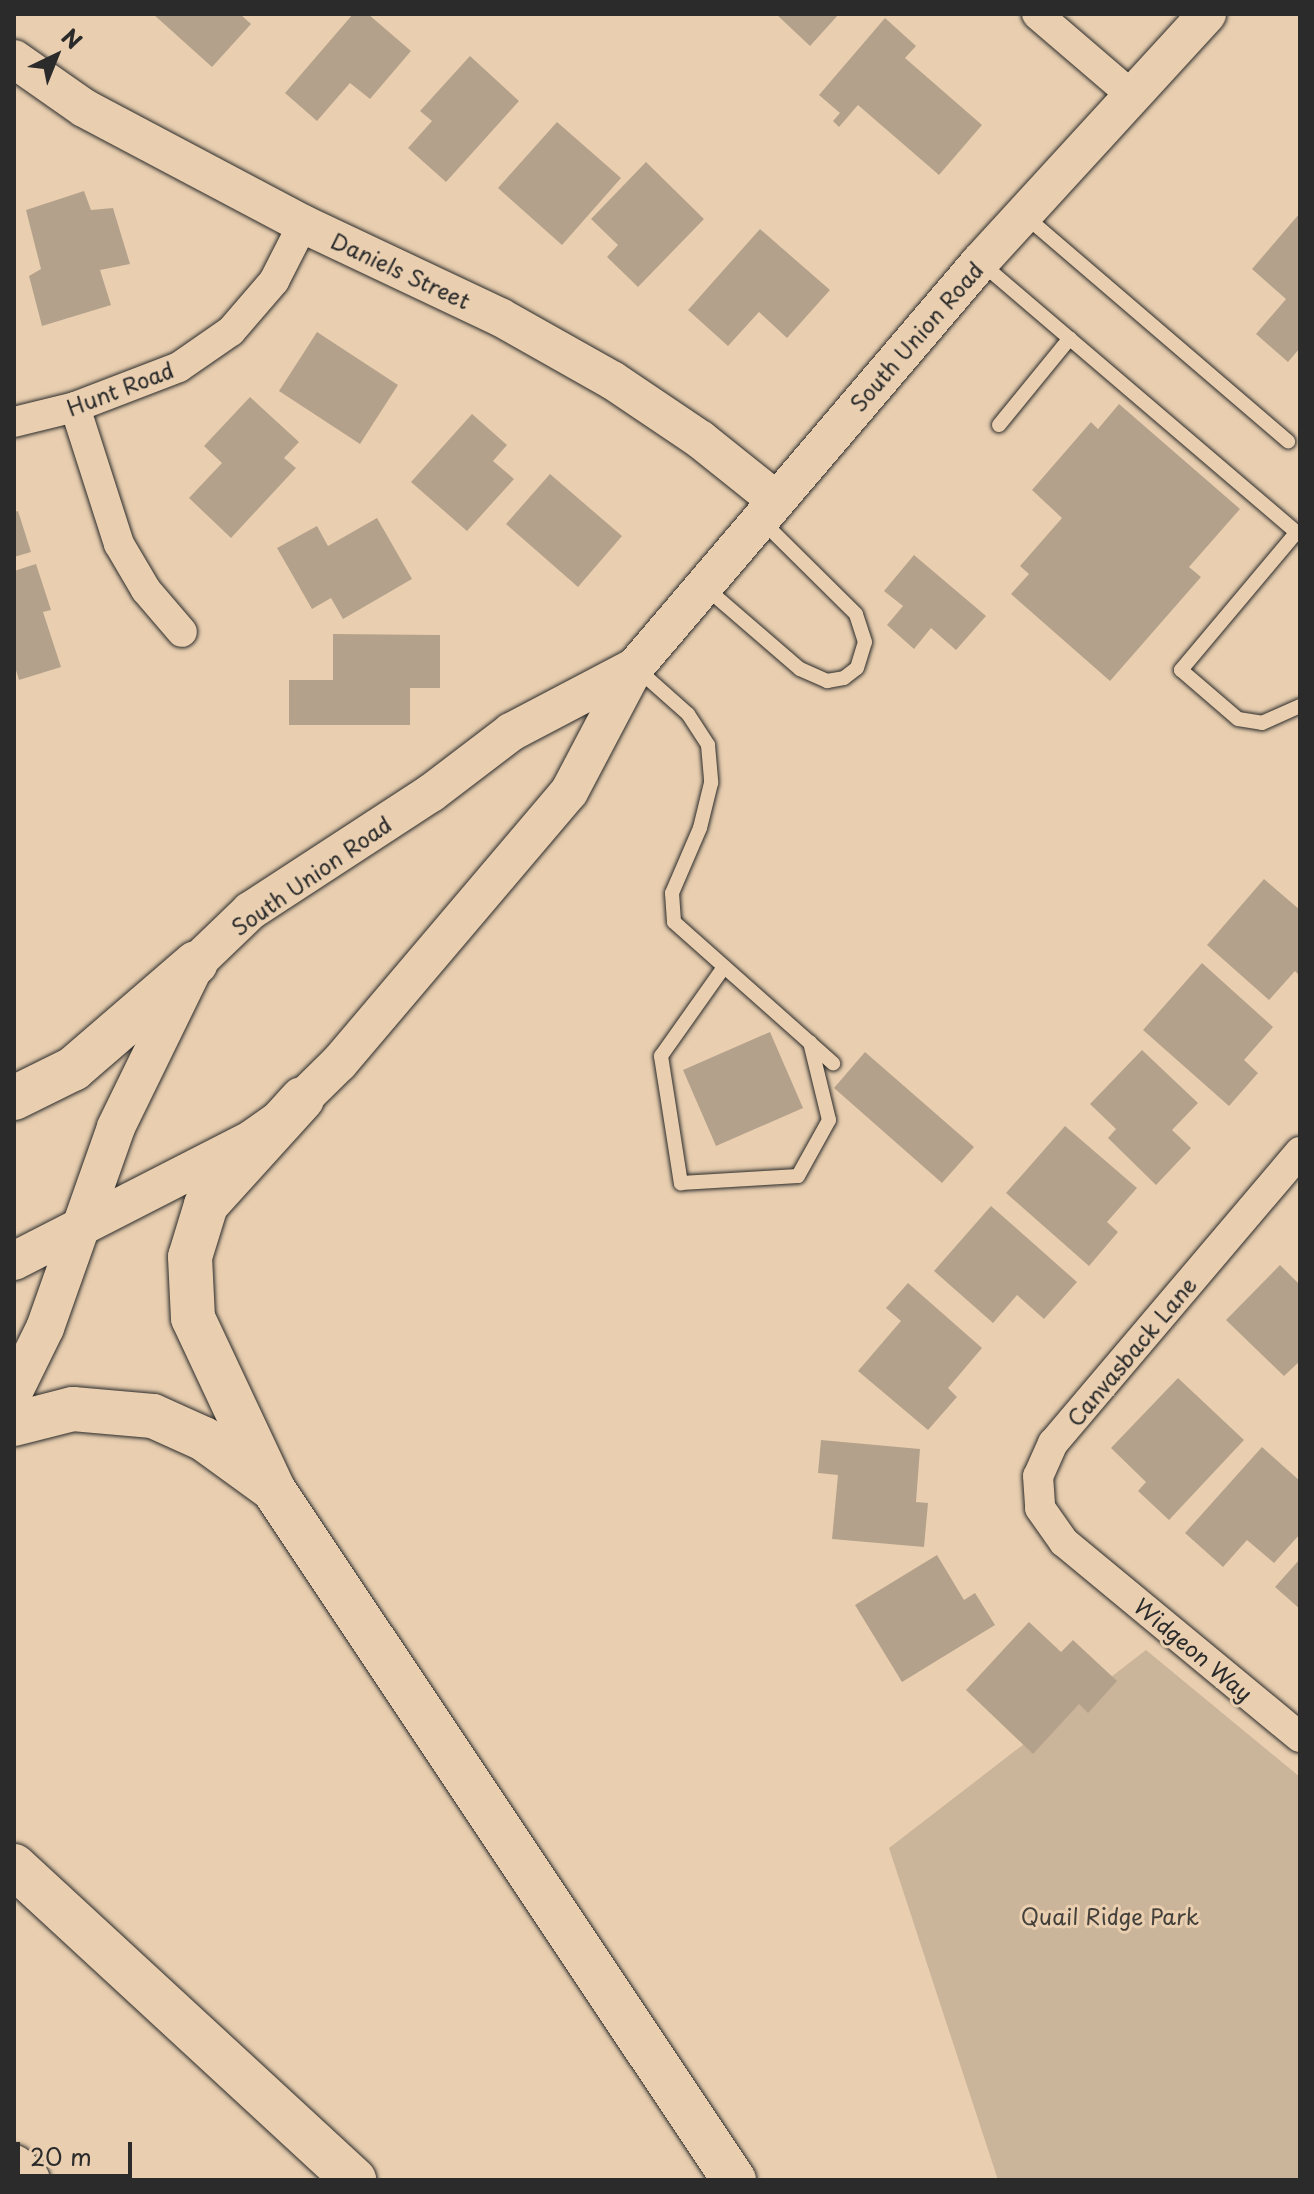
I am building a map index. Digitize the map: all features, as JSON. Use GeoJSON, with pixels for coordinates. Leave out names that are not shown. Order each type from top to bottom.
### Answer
{"type":"FeatureCollection","features":[{"type":"Feature","properties":{"kind":"highway"},"geometry":{"type":"LineString","coordinates":[[14,1098],[73,1069],[196,963]]}},
{"type":"Feature","properties":{"kind":"highway"},"geometry":{"type":"LineString","coordinates":[[302,1099],[206,1205],[195,1235],[188,1278],[193,1318],[273,1489],[734,2180]]}},
{"type":"Feature","properties":{"kind":"highway"},"geometry":{"type":"LineString","coordinates":[[14,1424],[73,1409],[153,1416],[204,1439],[273,1489]]}},
{"type":"Feature","properties":{"kind":"highway"},"geometry":{"type":"LineString","coordinates":[[14,1866],[354,2180]]}},
{"type":"Feature","properties":{"kind":"highway"},"geometry":{"type":"LineString","coordinates":[[14,2167],[28,2180]]}},
{"type":"Feature","properties":{"kind":"street"},"geometry":{"type":"LineString","coordinates":[[1037,14],[1134,97]]}},
{"type":"Feature","properties":{"kind":"street","name":"South Union Road"},"geometry":{"type":"LineString","coordinates":[[14,1261],[243,1145],[302,1099],[569,792],[635,667],[703,585],[980,262],[1207,14]]}},
{"type":"Feature","properties":{"kind":"street","name":"Daniels Street"},"geometry":{"type":"LineString","coordinates":[[14,59],[84,108],[303,224],[500,317],[612,380],[701,440],[768,510]]}},
{"type":"Feature","properties":{"kind":"street","name":"Hunt Road"},"geometry":{"type":"LineString","coordinates":[[14,422],[75,407],[179,367],[231,331],[274,281],[303,224]]}},
{"type":"Feature","properties":{"kind":"street"},"geometry":{"type":"LineString","coordinates":[[75,407],[119,544],[146,590],[182,632]]}},
{"type":"Feature","properties":{"kind":"street","name":"South Union Road"},"geometry":{"type":"LineString","coordinates":[[14,1391],[45,1328],[116,1127],[196,963],[250,911],[431,793],[511,732],[635,667]]}},
{"type":"Feature","properties":{"kind":"street","name":"Canvasback Lane"},"geometry":{"type":"LineString","coordinates":[[1087,1560],[1064,1542],[1040,1508],[1038,1476],[1053,1443],[1300,1152]]}},
{"type":"Feature","properties":{"kind":"street","name":"Widgeon Way"},"geometry":{"type":"LineString","coordinates":[[1087,1560],[1300,1737]]}},
{"type":"Feature","properties":{"kind":"lane"},"geometry":{"type":"LineString","coordinates":[[1024,215],[1288,441]]}},
{"type":"Feature","properties":{"kind":"lane"},"geometry":{"type":"LineString","coordinates":[[980,262],[1298,534],[1181,670],[1238,719],[1262,723],[1300,706]]}},
{"type":"Feature","properties":{"kind":"lane"},"geometry":{"type":"LineString","coordinates":[[999,425],[1070,338]]}},
{"type":"Feature","properties":{"kind":"lane"},"geometry":{"type":"LineString","coordinates":[[703,585],[800,669],[827,681],[844,678],[857,668],[865,642],[856,614],[768,510]]}},
{"type":"Feature","properties":{"kind":"lane"},"geometry":{"type":"LineString","coordinates":[[635,667],[688,714],[708,745],[711,783],[700,828],[672,893],[674,922],[833,1063]]}},
{"type":"Feature","properties":{"kind":"lane"},"geometry":{"type":"LineString","coordinates":[[724,967],[661,1056],[681,1183],[798,1176],[829,1120],[810,1042]]}},
{"type":"Feature","properties":{"kind":"green space","name":"Quail Ridge Park"},"geometry":{"type":"Polygon","coordinates":[[[1146,1650],[1300,1777],[1300,2180],[998,2180],[889,1848],[1146,1650]]]}},
{"type":"Feature","properties":{"kind":"building"},"geometry":{"type":"Polygon","coordinates":[[[153,14],[240,14],[251,24],[212,67],[153,14]]]}},
{"type":"Feature","properties":{"kind":"building"},"geometry":{"type":"Polygon","coordinates":[[[353,14],[368,14],[411,51],[370,99],[350,83],[317,121],[285,93],[353,14]]]}},
{"type":"Feature","properties":{"kind":"building"},"geometry":{"type":"Polygon","coordinates":[[[776,14],[839,14],[810,46],[776,14]]]}},
{"type":"Feature","properties":{"kind":"building"},"geometry":{"type":"Polygon","coordinates":[[[885,18],[916,46],[905,58],[982,125],[939,175],[858,105],[839,127],[833,121],[840,113],[819,95],[885,18]]]}},
{"type":"Feature","properties":{"kind":"building"},"geometry":{"type":"Polygon","coordinates":[[[470,56],[519,101],[446,182],[408,148],[432,121],[420,111],[470,56]]]}},
{"type":"Feature","properties":{"kind":"building"},"geometry":{"type":"Polygon","coordinates":[[[557,122],[621,178],[562,245],[498,188],[557,122]]]}},
{"type":"Feature","properties":{"kind":"building"},"geometry":{"type":"Polygon","coordinates":[[[646,162],[704,219],[638,287],[607,257],[618,245],[591,219],[646,162]]]}},
{"type":"Feature","properties":{"kind":"building"},"geometry":{"type":"Polygon","coordinates":[[[84,191],[91,210],[113,208],[130,264],[100,270],[111,305],[42,326],[29,276],[41,269],[26,210],[84,191]]]}},
{"type":"Feature","properties":{"kind":"building"},"geometry":{"type":"Polygon","coordinates":[[[1300,213],[1300,348],[1288,362],[1256,334],[1286,299],[1252,269],[1300,213]]]}},
{"type":"Feature","properties":{"kind":"building"},"geometry":{"type":"Polygon","coordinates":[[[760,229],[830,290],[787,338],[759,312],[728,346],[688,310],[760,229]]]}},
{"type":"Feature","properties":{"kind":"building"},"geometry":{"type":"Polygon","coordinates":[[[317,332],[398,385],[360,444],[279,391],[317,332]]]}},
{"type":"Feature","properties":{"kind":"building"},"geometry":{"type":"Polygon","coordinates":[[[250,397],[299,442],[284,458],[296,468],[231,538],[189,498],[222,463],[204,446],[250,397]]]}},
{"type":"Feature","properties":{"kind":"building"},"geometry":{"type":"Polygon","coordinates":[[[1119,404],[1240,509],[1189,567],[1201,577],[1110,681],[1011,594],[1029,574],[1020,566],[1062,518],[1032,490],[1091,422],[1098,429],[1119,404]]]}},
{"type":"Feature","properties":{"kind":"building"},"geometry":{"type":"Polygon","coordinates":[[[472,414],[507,445],[493,461],[514,479],[467,531],[411,482],[472,414]]]}},
{"type":"Feature","properties":{"kind":"building"},"geometry":{"type":"Polygon","coordinates":[[[550,474],[622,536],[578,587],[506,524],[550,474]]]}},
{"type":"Feature","properties":{"kind":"building"},"geometry":{"type":"Polygon","coordinates":[[[18,511],[31,552],[14,557],[14,512],[18,511]]]}},
{"type":"Feature","properties":{"kind":"building"},"geometry":{"type":"Polygon","coordinates":[[[377,518],[412,579],[343,619],[331,598],[312,609],[277,548],[317,526],[328,546],[377,518]]]}},
{"type":"Feature","properties":{"kind":"building"},"geometry":{"type":"Polygon","coordinates":[[[914,555],[986,616],[956,650],[931,628],[914,649],[887,625],[903,606],[884,591],[914,555]]]}},
{"type":"Feature","properties":{"kind":"building"},"geometry":{"type":"Polygon","coordinates":[[[36,564],[51,610],[43,612],[61,667],[19,680],[14,664],[14,571],[36,564]]]}},
{"type":"Feature","properties":{"kind":"building"},"geometry":{"type":"Polygon","coordinates":[[[333,634],[440,635],[440,688],[410,688],[410,725],[289,725],[289,680],[333,680],[333,634]]]}},
{"type":"Feature","properties":{"kind":"building"},"geometry":{"type":"Polygon","coordinates":[[[1264,879],[1300,910],[1300,976],[1295,971],[1269,1000],[1207,945],[1264,879]]]}},
{"type":"Feature","properties":{"kind":"building"},"geometry":{"type":"Polygon","coordinates":[[[1202,963],[1273,1027],[1244,1060],[1258,1073],[1229,1106],[1143,1030],[1202,963]]]}},
{"type":"Feature","properties":{"kind":"building"},"geometry":{"type":"Polygon","coordinates":[[[770,1032],[803,1108],[716,1146],[683,1070],[770,1032]]]}},
{"type":"Feature","properties":{"kind":"building"},"geometry":{"type":"Polygon","coordinates":[[[1142,1050],[1198,1103],[1172,1130],[1191,1148],[1156,1185],[1108,1138],[1116,1129],[1090,1104],[1142,1050]]]}},
{"type":"Feature","properties":{"kind":"building"},"geometry":{"type":"Polygon","coordinates":[[[865,1052],[974,1147],[942,1183],[834,1088],[865,1052]]]}},
{"type":"Feature","properties":{"kind":"building"},"geometry":{"type":"Polygon","coordinates":[[[1065,1126],[1137,1188],[1107,1222],[1118,1232],[1089,1266],[1006,1193],[1065,1126]]]}},
{"type":"Feature","properties":{"kind":"building"},"geometry":{"type":"Polygon","coordinates":[[[991,1206],[1077,1282],[1044,1319],[1017,1295],[993,1323],[934,1271],[991,1206]]]}},
{"type":"Feature","properties":{"kind":"building"},"geometry":{"type":"Polygon","coordinates":[[[1280,1265],[1300,1285],[1300,1361],[1284,1376],[1226,1320],[1280,1265]]]}},
{"type":"Feature","properties":{"kind":"building"},"geometry":{"type":"Polygon","coordinates":[[[908,1283],[982,1348],[948,1388],[957,1397],[928,1430],[858,1371],[901,1321],[886,1308],[908,1283]]]}},
{"type":"Feature","properties":{"kind":"building"},"geometry":{"type":"Polygon","coordinates":[[[1178,1378],[1244,1440],[1169,1520],[1138,1491],[1146,1482],[1111,1448],[1178,1378]]]}},
{"type":"Feature","properties":{"kind":"building"},"geometry":{"type":"Polygon","coordinates":[[[821,1440],[920,1449],[916,1502],[928,1503],[924,1547],[832,1539],[838,1475],[818,1473],[821,1440]]]}},
{"type":"Feature","properties":{"kind":"building"},"geometry":{"type":"Polygon","coordinates":[[[1262,1447],[1300,1481],[1300,1534],[1274,1563],[1247,1540],[1223,1567],[1185,1533],[1262,1447]]]}},
{"type":"Feature","properties":{"kind":"building"},"geometry":{"type":"Polygon","coordinates":[[[937,1555],[964,1600],[975,1593],[995,1625],[902,1682],[855,1605],[937,1555]]]}},
{"type":"Feature","properties":{"kind":"building"},"geometry":{"type":"Polygon","coordinates":[[[1300,1559],[1300,1609],[1275,1587],[1300,1559]]]}},
{"type":"Feature","properties":{"kind":"building"},"geometry":{"type":"Polygon","coordinates":[[[1029,1622],[1061,1652],[1073,1640],[1117,1681],[1088,1713],[1079,1704],[1033,1754],[966,1690],[1029,1622]]]}}]}
